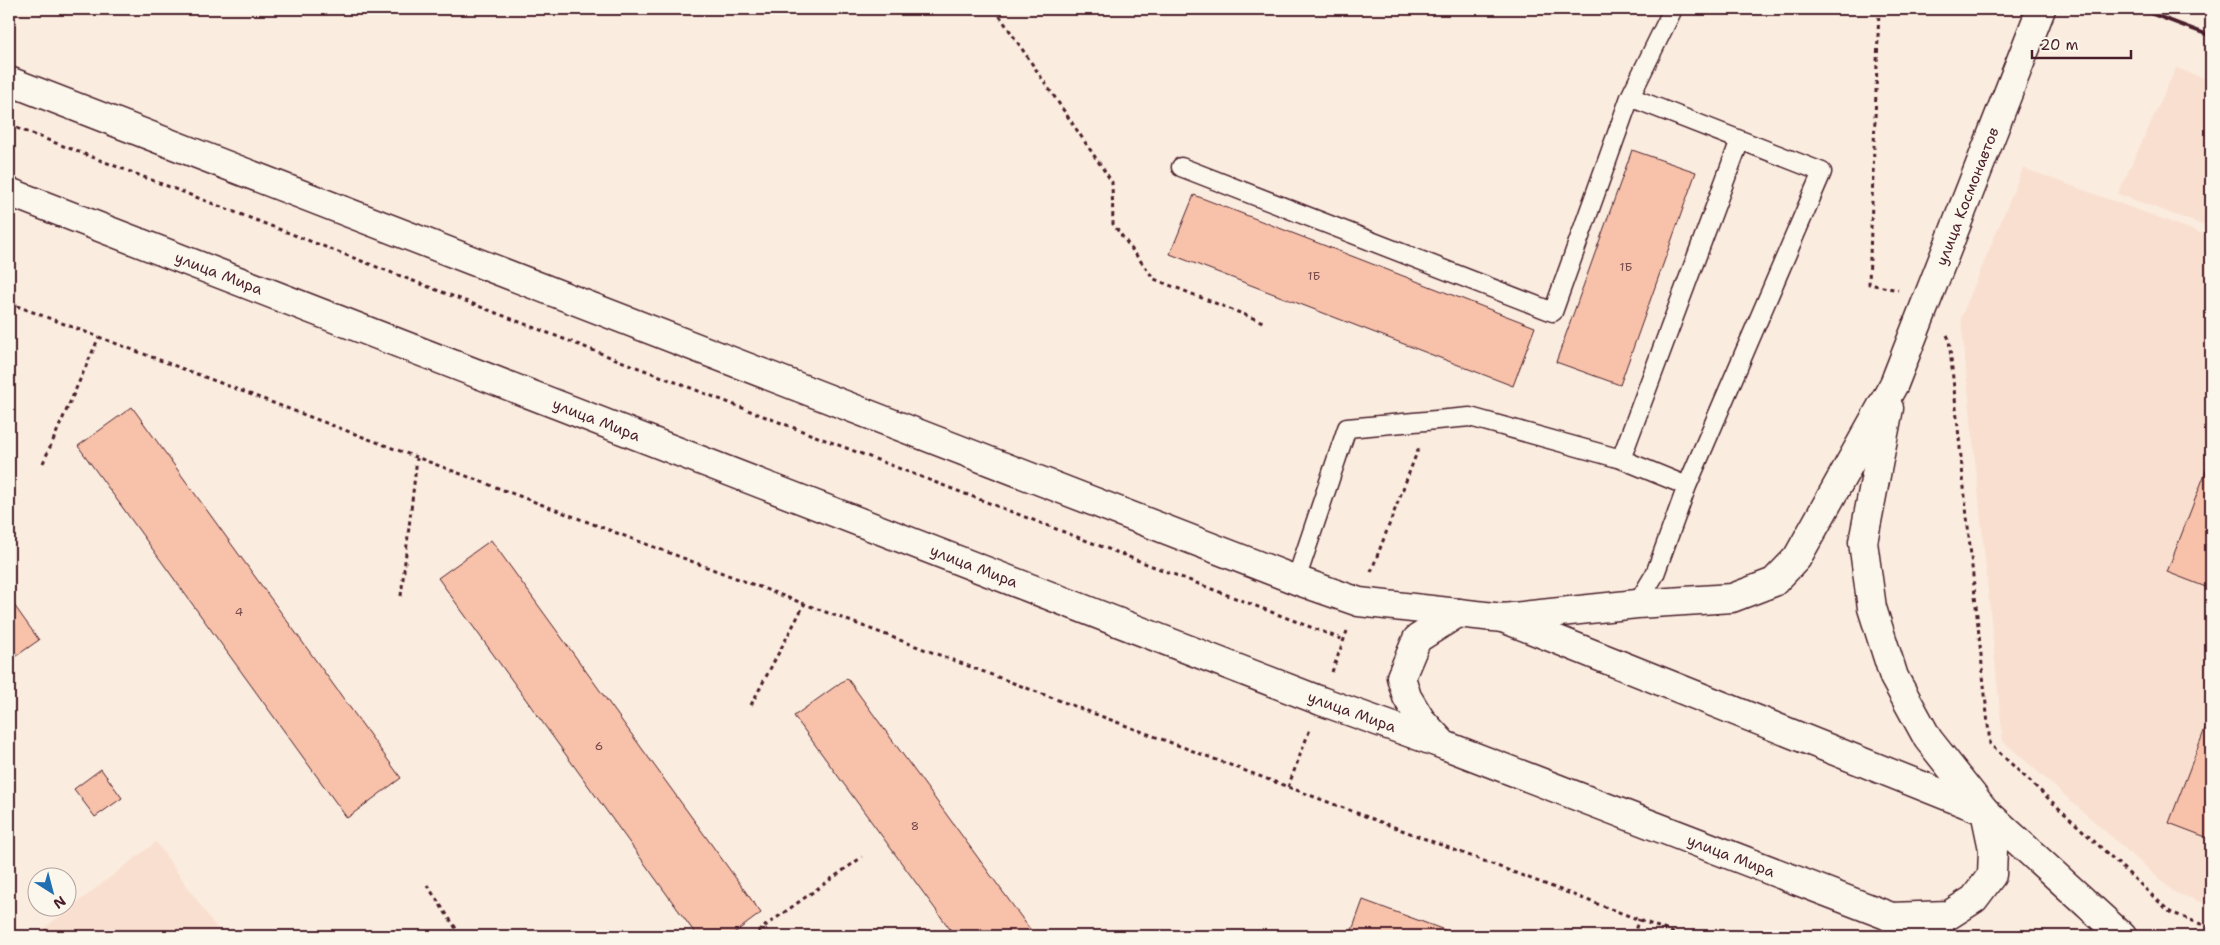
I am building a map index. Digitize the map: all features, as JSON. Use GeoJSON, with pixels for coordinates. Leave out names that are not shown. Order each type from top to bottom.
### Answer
{"type":"FeatureCollection","features":[{"type":"Feature","properties":{"kind":"main road","name":"улица Космонавтов"},"geometry":{"type":"LineString","coordinates":[[1894,384],[2042,9]]}},
{"type":"Feature","properties":{"kind":"main road"},"geometry":{"type":"LineString","coordinates":[[9,82],[1296,580],[1359,602],[1504,618],[1637,604],[1732,598],[1774,582],[1797,558],[1894,384]]}},
{"type":"Feature","properties":{"kind":"main road","name":"улица Мира"},"geometry":{"type":"LineString","coordinates":[[9,192],[1311,697],[1444,745],[1941,936]]}},
{"type":"Feature","properties":{"kind":"main road"},"geometry":{"type":"LineString","coordinates":[[1894,384],[1863,542],[1872,608],[1898,684],[1928,739],[1985,812],[2122,936]]}},
{"type":"Feature","properties":{"kind":"main road"},"geometry":{"type":"LineString","coordinates":[[1444,745],[1420,720],[1407,697],[1401,677],[1417,639],[1458,613]]}},
{"type":"Feature","properties":{"kind":"main road"},"geometry":{"type":"LineString","coordinates":[[1504,618],[1985,812]]}},
{"type":"Feature","properties":{"kind":"main road"},"geometry":{"type":"LineString","coordinates":[[1888,917],[1949,915],[1974,899],[1992,875],[1993,849],[1985,812]]}},
{"type":"Feature","properties":{"kind":"lane"},"geometry":{"type":"LineString","coordinates":[[1181,167],[1553,312],[1630,97],[1673,9]]}},
{"type":"Feature","properties":{"kind":"lane"},"geometry":{"type":"LineString","coordinates":[[1630,97],[1822,172],[1688,486],[1655,574],[1637,604]]}},
{"type":"Feature","properties":{"kind":"lane"},"geometry":{"type":"LineString","coordinates":[[1621,459],[1740,140]]}},
{"type":"Feature","properties":{"kind":"lane"},"geometry":{"type":"LineString","coordinates":[[1296,580],[1347,428],[1470,417],[1621,459],[1688,486]]}},
{"type":"Feature","properties":{"kind":"path"},"geometry":{"type":"LineString","coordinates":[[995,9],[1112,182],[1113,224],[1154,279],[1262,322]]}},
{"type":"Feature","properties":{"kind":"path"},"geometry":{"type":"LineString","coordinates":[[1879,9],[1869,284],[1929,297],[1949,339],[1990,744],[2170,912],[2211,928]]}},
{"type":"Feature","properties":{"kind":"path"},"geometry":{"type":"LineString","coordinates":[[9,125],[1344,640]]}},
{"type":"Feature","properties":{"kind":"path"},"geometry":{"type":"LineString","coordinates":[[9,303],[1682,936]]}},
{"type":"Feature","properties":{"kind":"path"},"geometry":{"type":"LineString","coordinates":[[43,463],[99,337]]}},
{"type":"Feature","properties":{"kind":"path"},"geometry":{"type":"LineString","coordinates":[[401,596],[417,458]]}},
{"type":"Feature","properties":{"kind":"path"},"geometry":{"type":"LineString","coordinates":[[751,705],[804,605]]}},
{"type":"Feature","properties":{"kind":"path"},"geometry":{"type":"LineString","coordinates":[[751,936],[862,857]]}},
{"type":"Feature","properties":{"kind":"path"},"geometry":{"type":"LineString","coordinates":[[427,885],[461,936]]}},
{"type":"Feature","properties":{"kind":"path"},"geometry":{"type":"LineString","coordinates":[[1633,936],[1639,919]]}},
{"type":"Feature","properties":{"kind":"shaded area"},"geometry":{"type":"Polygon","coordinates":[[[2176,68],[2211,81],[2211,228],[2118,194],[2176,68]]]}},
{"type":"Feature","properties":{"kind":"shaded area"},"geometry":{"type":"Polygon","coordinates":[[[2023,168],[2211,237],[2211,906],[2174,892],[2003,741],[1961,318],[2023,168]]]}},
{"type":"Feature","properties":{"kind":"shaded area"},"geometry":{"type":"Polygon","coordinates":[[[156,842],[222,936],[34,936],[57,918],[78,918],[78,902],[156,842]]]}},
{"type":"Feature","properties":{"kind":"building"},"geometry":{"type":"Polygon","coordinates":[[[1942,9],[1959,9],[1957,14],[1942,9]]]}},
{"type":"Feature","properties":{"kind":"building"},"geometry":{"type":"Polygon","coordinates":[[[1632,150],[1696,172],[1620,385],[1556,362],[1632,150]]]}},
{"type":"Feature","properties":{"kind":"building"},"geometry":{"type":"Polygon","coordinates":[[[1194,195],[1535,327],[1513,386],[1170,254],[1194,195]]]}},
{"type":"Feature","properties":{"kind":"building"},"geometry":{"type":"Polygon","coordinates":[[[132,407],[401,778],[347,818],[78,446],[132,407]]]}},
{"type":"Feature","properties":{"kind":"building"},"geometry":{"type":"Polygon","coordinates":[[[2211,458],[2211,589],[2167,572],[2211,458]]]}},
{"type":"Feature","properties":{"kind":"building"},"geometry":{"type":"Polygon","coordinates":[[[491,540],[761,913],[730,936],[697,936],[438,578],[491,540]]]}},
{"type":"Feature","properties":{"kind":"building"},"geometry":{"type":"Polygon","coordinates":[[[9,598],[39,640],[9,661],[9,598]]]}},
{"type":"Feature","properties":{"kind":"building"},"geometry":{"type":"Polygon","coordinates":[[[847,678],[1035,936],[955,936],[794,716],[847,678]]]}},
{"type":"Feature","properties":{"kind":"building"},"geometry":{"type":"Polygon","coordinates":[[[2211,713],[2211,839],[2169,823],[2211,713]]]}},
{"type":"Feature","properties":{"kind":"building"},"geometry":{"type":"Polygon","coordinates":[[[101,769],[122,798],[95,817],[74,789],[101,769]]]}},
{"type":"Feature","properties":{"kind":"building"},"geometry":{"type":"Polygon","coordinates":[[[1363,900],[1461,936],[1350,936],[1363,900]]]}},
{"type":"Feature","properties":{"kind":"building"},"geometry":{"type":"Polygon","coordinates":[[[46,929],[52,936],[37,936],[46,929]]]}},
{"type":"Feature","properties":{"kind":"railway"},"geometry":{"type":"LineString","coordinates":[[2139,9],[2211,36]]}}]}
